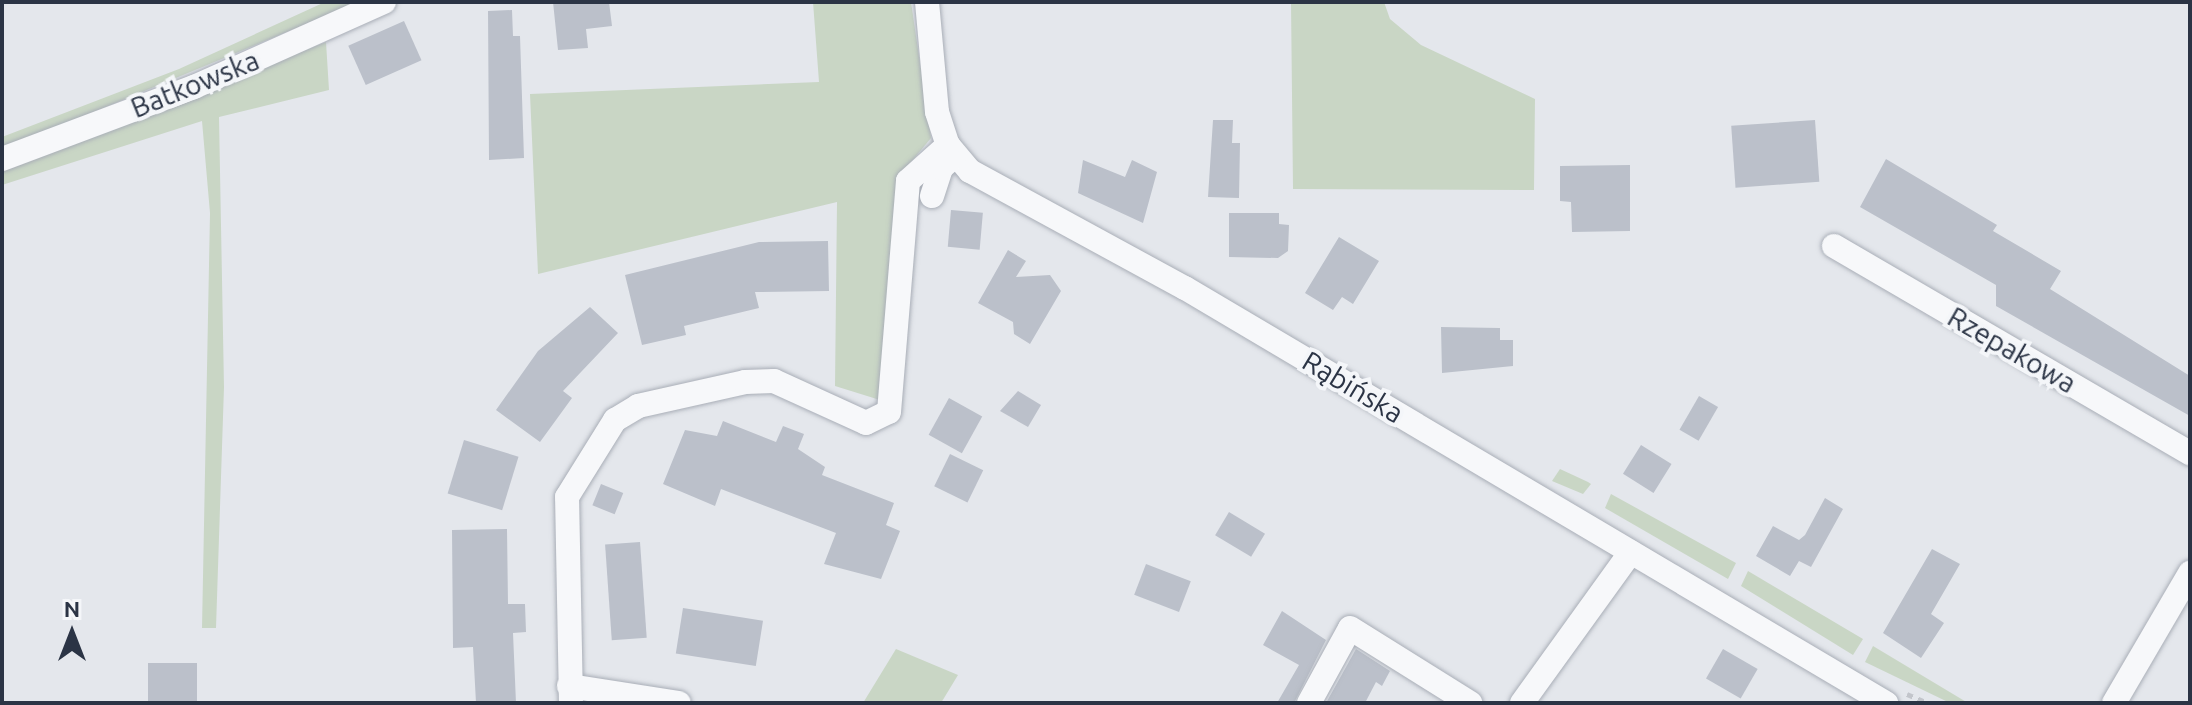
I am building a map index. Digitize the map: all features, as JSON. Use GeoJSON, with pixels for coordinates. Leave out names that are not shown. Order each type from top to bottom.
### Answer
{"type":"FeatureCollection","features":[{"type":"Feature","properties":{"kind":"street","name":"Batkowska"},"geometry":{"type":"LineString","coordinates":[[2,159],[194,87],[384,2]]}},
{"type":"Feature","properties":{"kind":"street"},"geometry":{"type":"LineString","coordinates":[[927,2],[937,112],[952,151]]}},
{"type":"Feature","properties":{"kind":"street"},"geometry":{"type":"LineString","coordinates":[[932,196],[941,168],[952,151]]}},
{"type":"Feature","properties":{"kind":"street"},"geometry":{"type":"LineString","coordinates":[[679,703],[570,694],[567,497],[615,420],[702,388],[774,381],[866,423],[889,412],[908,181],[952,151]]}},
{"type":"Feature","properties":{"kind":"street","name":"Rąbińska"},"geometry":{"type":"LineString","coordinates":[[952,151],[1886,703]]}},
{"type":"Feature","properties":{"kind":"street","name":"Rzepakowa"},"geometry":{"type":"LineString","coordinates":[[1834,246],[2190,453]]}},
{"type":"Feature","properties":{"kind":"street"},"geometry":{"type":"LineString","coordinates":[[1522,703],[1631,552]]}},
{"type":"Feature","properties":{"kind":"street"},"geometry":{"type":"LineString","coordinates":[[2114,703],[2190,573]]}},
{"type":"Feature","properties":{"kind":"street"},"geometry":{"type":"LineString","coordinates":[[1309,703],[1350,628],[1470,703]]}},
{"type":"Feature","properties":{"kind":"green space"},"geometry":{"type":"Polygon","coordinates":[[[325,2],[359,2],[2,150],[2,137],[179,69],[325,2]]]}},
{"type":"Feature","properties":{"kind":"green space"},"geometry":{"type":"Polygon","coordinates":[[[813,2],[911,2],[931,138],[897,179],[880,400],[835,386],[837,202],[538,274],[530,94],[819,82],[813,2]]]}},
{"type":"Feature","properties":{"kind":"green space"},"geometry":{"type":"Polygon","coordinates":[[[1291,2],[1384,2],[1390,19],[1421,45],[1535,99],[1534,190],[1293,189],[1291,2]]]}},
{"type":"Feature","properties":{"kind":"green space"},"geometry":{"type":"Polygon","coordinates":[[[326,42],[329,90],[219,117],[224,387],[216,628],[202,628],[210,213],[202,121],[2,185],[2,170],[326,42]]]}},
{"type":"Feature","properties":{"kind":"green space"},"geometry":{"type":"Polygon","coordinates":[[[1560,469],[1591,484],[1583,494],[1552,481],[1560,469]]]}},
{"type":"Feature","properties":{"kind":"green space"},"geometry":{"type":"Polygon","coordinates":[[[1611,494],[1736,563],[1728,579],[1605,508],[1611,494]]]}},
{"type":"Feature","properties":{"kind":"green space"},"geometry":{"type":"Polygon","coordinates":[[[1748,571],[1863,639],[1853,655],[1741,586],[1748,571]]]}},
{"type":"Feature","properties":{"kind":"green space"},"geometry":{"type":"Polygon","coordinates":[[[1873,646],[1968,703],[1950,703],[1865,662],[1873,646]]]}},
{"type":"Feature","properties":{"kind":"green space"},"geometry":{"type":"Polygon","coordinates":[[[896,649],[958,675],[941,703],[863,703],[896,649]]]}},
{"type":"Feature","properties":{"kind":"building"},"geometry":{"type":"Polygon","coordinates":[[[553,2],[609,2],[612,26],[586,29],[588,48],[558,50],[553,2]]]}},
{"type":"Feature","properties":{"kind":"building"},"geometry":{"type":"Polygon","coordinates":[[[512,10],[513,36],[520,36],[524,158],[489,160],[488,11],[512,10]]]}},
{"type":"Feature","properties":{"kind":"building"},"geometry":{"type":"Polygon","coordinates":[[[404,21],[421,60],[366,85],[348,46],[404,21]]]}},
{"type":"Feature","properties":{"kind":"building"},"geometry":{"type":"Polygon","coordinates":[[[1213,120],[1233,120],[1232,143],[1240,143],[1239,198],[1208,197],[1213,120]]]}},
{"type":"Feature","properties":{"kind":"building"},"geometry":{"type":"Polygon","coordinates":[[[1815,120],[1819,182],[1736,188],[1731,126],[1815,120]]]}},
{"type":"Feature","properties":{"kind":"building"},"geometry":{"type":"Polygon","coordinates":[[[1886,159],[1997,225],[1993,231],[2061,271],[2050,289],[2190,376],[2190,416],[1996,306],[1996,285],[1860,207],[1886,159]]]}},
{"type":"Feature","properties":{"kind":"building"},"geometry":{"type":"Polygon","coordinates":[[[1083,160],[1125,177],[1132,160],[1157,172],[1143,223],[1078,193],[1083,160]]]}},
{"type":"Feature","properties":{"kind":"building"},"geometry":{"type":"Polygon","coordinates":[[[1630,165],[1630,231],[1572,232],[1571,202],[1560,201],[1560,166],[1630,165]]]}},
{"type":"Feature","properties":{"kind":"building"},"geometry":{"type":"Polygon","coordinates":[[[951,210],[983,213],[980,250],[948,247],[951,210]]]}},
{"type":"Feature","properties":{"kind":"building"},"geometry":{"type":"Polygon","coordinates":[[[1229,213],[1279,213],[1279,224],[1289,225],[1288,251],[1278,258],[1229,257],[1229,213]]]}},
{"type":"Feature","properties":{"kind":"building"},"geometry":{"type":"Polygon","coordinates":[[[1339,237],[1379,261],[1353,304],[1342,297],[1333,310],[1305,293],[1339,237]]]}},
{"type":"Feature","properties":{"kind":"building"},"geometry":{"type":"Polygon","coordinates":[[[828,241],[829,291],[755,292],[759,308],[684,326],[686,335],[642,345],[625,275],[759,242],[828,241]]]}},
{"type":"Feature","properties":{"kind":"building"},"geometry":{"type":"Polygon","coordinates":[[[1008,250],[1026,261],[1016,277],[1050,275],[1061,291],[1030,344],[1014,334],[1013,322],[978,303],[1008,250]]]}},
{"type":"Feature","properties":{"kind":"building"},"geometry":{"type":"Polygon","coordinates":[[[590,307],[618,333],[563,391],[572,398],[540,442],[496,410],[538,351],[590,307]]]}},
{"type":"Feature","properties":{"kind":"building"},"geometry":{"type":"Polygon","coordinates":[[[1441,327],[1500,328],[1500,340],[1513,340],[1513,366],[1442,373],[1441,327]]]}},
{"type":"Feature","properties":{"kind":"building"},"geometry":{"type":"Polygon","coordinates":[[[1018,391],[1041,405],[1028,427],[1000,411],[1018,391]]]}},
{"type":"Feature","properties":{"kind":"building"},"geometry":{"type":"Polygon","coordinates":[[[1699,396],[1718,407],[1699,441],[1680,430],[1699,396]]]}},
{"type":"Feature","properties":{"kind":"building"},"geometry":{"type":"Polygon","coordinates":[[[949,398],[982,416],[962,453],[929,435],[949,398]]]}},
{"type":"Feature","properties":{"kind":"building"},"geometry":{"type":"Polygon","coordinates":[[[723,421],[776,442],[783,426],[804,434],[798,449],[825,467],[822,475],[894,503],[886,525],[900,531],[881,579],[824,564],[836,533],[721,489],[715,506],[663,484],[685,430],[717,436],[723,421]]]}},
{"type":"Feature","properties":{"kind":"building"},"geometry":{"type":"Polygon","coordinates":[[[464,440],[519,457],[502,510],[448,494],[464,440]]]}},
{"type":"Feature","properties":{"kind":"building"},"geometry":{"type":"Polygon","coordinates":[[[1641,445],[1672,464],[1654,493],[1623,474],[1641,445]]]}},
{"type":"Feature","properties":{"kind":"building"},"geometry":{"type":"Polygon","coordinates":[[[950,454],[983,470],[967,503],[934,486],[950,454]]]}},
{"type":"Feature","properties":{"kind":"building"},"geometry":{"type":"Polygon","coordinates":[[[601,484],[623,493],[615,514],[592,505],[601,484]]]}},
{"type":"Feature","properties":{"kind":"building"},"geometry":{"type":"Polygon","coordinates":[[[1825,498],[1843,509],[1811,567],[1799,561],[1790,576],[1756,556],[1773,526],[1799,540],[1805,535],[1825,498]]]}},
{"type":"Feature","properties":{"kind":"building"},"geometry":{"type":"Polygon","coordinates":[[[1229,512],[1265,534],[1251,557],[1215,535],[1229,512]]]}},
{"type":"Feature","properties":{"kind":"building"},"geometry":{"type":"Polygon","coordinates":[[[507,529],[508,604],[525,604],[526,632],[513,633],[516,703],[476,703],[473,647],[453,648],[452,530],[507,529]]]}},
{"type":"Feature","properties":{"kind":"building"},"geometry":{"type":"Polygon","coordinates":[[[640,542],[647,638],[612,640],[605,544],[640,542]]]}},
{"type":"Feature","properties":{"kind":"building"},"geometry":{"type":"Polygon","coordinates":[[[1932,549],[1960,564],[1931,614],[1944,623],[1921,658],[1883,633],[1932,549]]]}},
{"type":"Feature","properties":{"kind":"building"},"geometry":{"type":"Polygon","coordinates":[[[1146,564],[1191,581],[1179,612],[1134,595],[1146,564]]]}},
{"type":"Feature","properties":{"kind":"building"},"geometry":{"type":"Polygon","coordinates":[[[683,608],[763,621],[756,666],[676,653],[683,608]]]}},
{"type":"Feature","properties":{"kind":"building"},"geometry":{"type":"Polygon","coordinates":[[[1282,611],[1326,640],[1294,703],[1277,703],[1299,665],[1263,645],[1282,611]]]}},
{"type":"Feature","properties":{"kind":"building"},"geometry":{"type":"Polygon","coordinates":[[[1356,649],[1390,671],[1382,686],[1376,682],[1365,703],[1326,703],[1356,649]]]}},
{"type":"Feature","properties":{"kind":"building"},"geometry":{"type":"Polygon","coordinates":[[[1723,649],[1758,669],[1741,698],[1706,678],[1723,649]]]}},
{"type":"Feature","properties":{"kind":"building"},"geometry":{"type":"Polygon","coordinates":[[[148,663],[197,663],[197,703],[148,703],[148,663]]]}}]}
